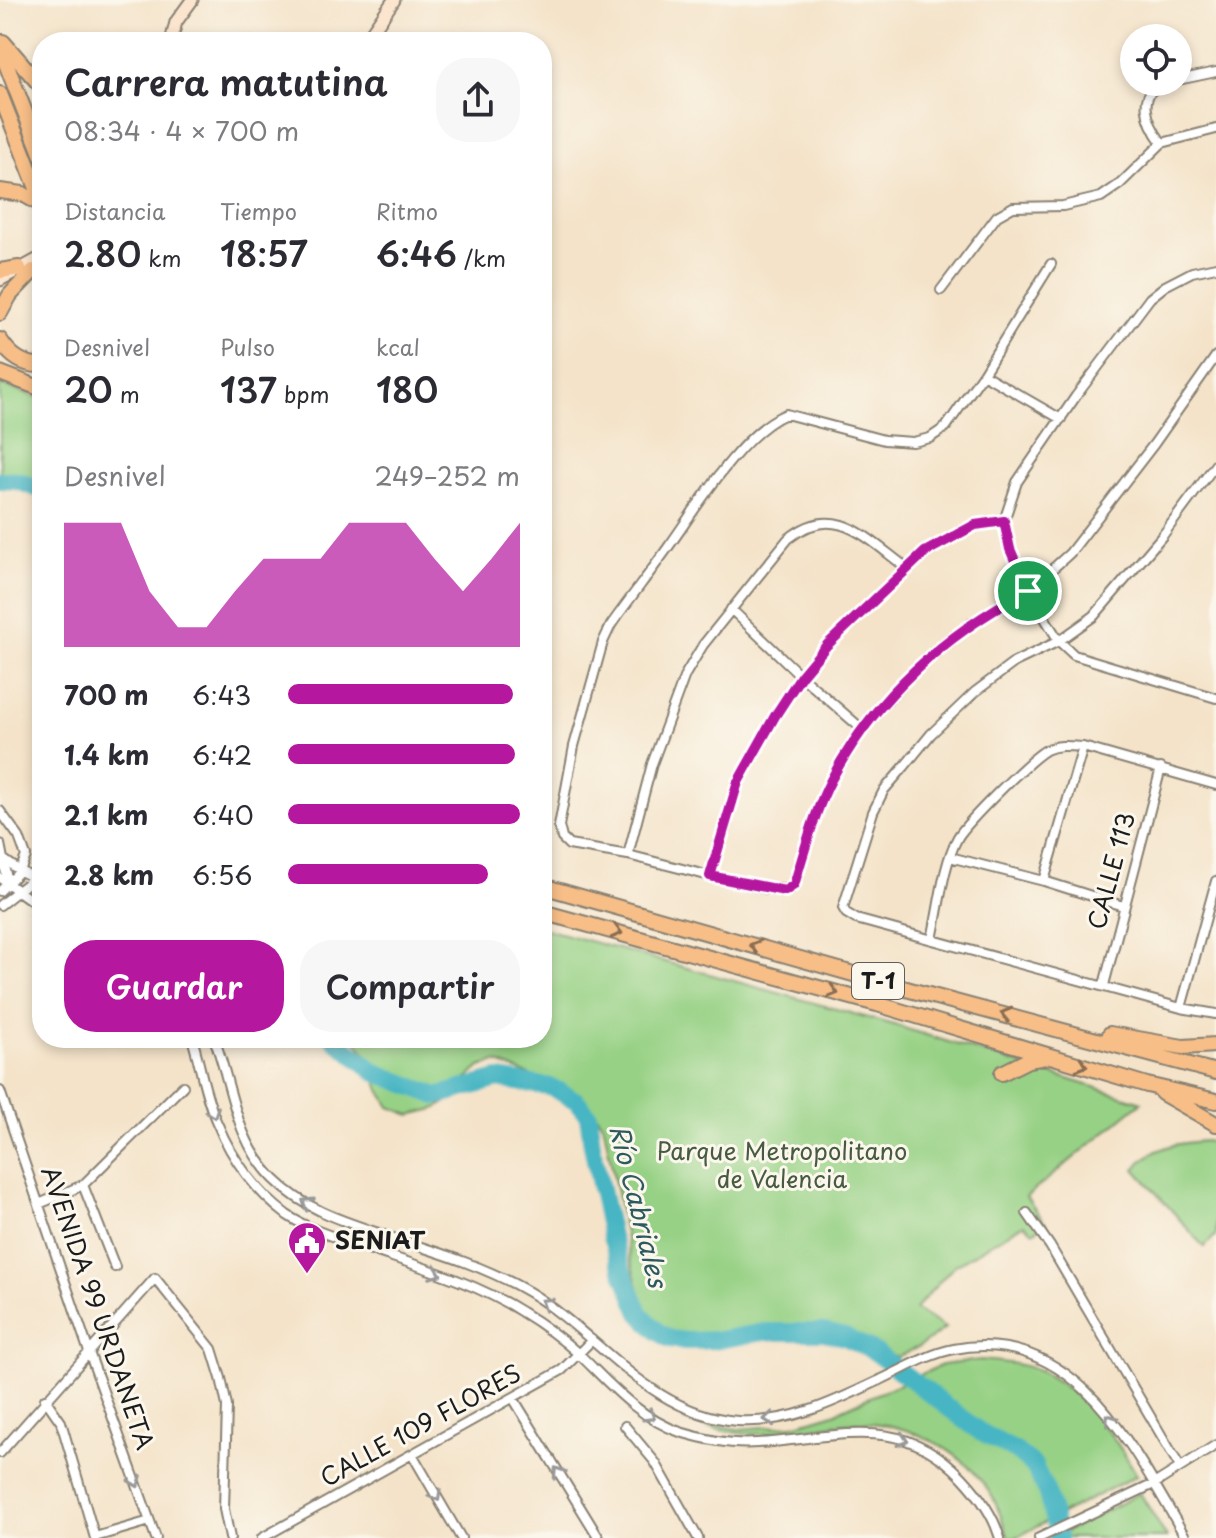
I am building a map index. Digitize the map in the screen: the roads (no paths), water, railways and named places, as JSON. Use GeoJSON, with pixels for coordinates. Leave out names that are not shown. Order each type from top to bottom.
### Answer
{"type":"FeatureCollection","features":[{"type":"Feature","properties":{"kind":"highway"},"geometry":{"type":"LineString","coordinates":[[0,38],[32,75]]}},
{"type":"Feature","properties":{"kind":"highway"},"geometry":{"type":"LineString","coordinates":[[0,48],[32,130]]}},
{"type":"Feature","properties":{"kind":"highway"},"geometry":{"type":"LineString","coordinates":[[0,94],[32,177]]}},
{"type":"Feature","properties":{"kind":"highway"},"geometry":{"type":"LineString","coordinates":[[0,191],[32,198]]}},
{"type":"Feature","properties":{"kind":"highway"},"geometry":{"type":"LineString","coordinates":[[0,271],[30,267]]}},
{"type":"Feature","properties":{"kind":"highway"},"geometry":{"type":"LineString","coordinates":[[0,313],[30,267]]}},
{"type":"Feature","properties":{"kind":"highway"},"geometry":{"type":"LineString","coordinates":[[0,340],[22,363],[32,364]]}},
{"type":"Feature","properties":{"kind":"highway"},"geometry":{"type":"LineString","coordinates":[[0,373],[32,385]]}},
{"type":"Feature","properties":{"kind":"highway","name":"T-1"},"geometry":{"type":"LineString","coordinates":[[552,889],[1216,1072]]}},
{"type":"Feature","properties":{"kind":"highway","name":"T-1"},"geometry":{"type":"LineString","coordinates":[[552,915],[1147,1085],[1216,1101]]}},
{"type":"Feature","properties":{"kind":"highway"},"geometry":{"type":"LineString","coordinates":[[1048,1025],[1183,1047],[1216,1045]]}},
{"type":"Feature","properties":{"kind":"highway"},"geometry":{"type":"LineString","coordinates":[[998,1040],[1008,1056],[1002,1073],[1028,1060],[1051,1056]]}},
{"type":"Feature","properties":{"kind":"highway"},"geometry":{"type":"LineString","coordinates":[[1147,1085],[1216,1124]]}},
{"type":"Feature","properties":{"kind":"street"},"geometry":{"type":"LineString","coordinates":[[174,32],[176,22],[192,0]]}},
{"type":"Feature","properties":{"kind":"street"},"geometry":{"type":"LineString","coordinates":[[372,32],[394,0]]}},
{"type":"Feature","properties":{"kind":"street"},"geometry":{"type":"LineString","coordinates":[[1192,77],[1216,72]]}},
{"type":"Feature","properties":{"kind":"street"},"geometry":{"type":"LineString","coordinates":[[1148,96],[1146,115],[1162,143]]}},
{"type":"Feature","properties":{"kind":"street"},"geometry":{"type":"LineString","coordinates":[[941,290],[997,216],[1013,207],[1063,206],[1101,197],[1120,184],[1162,143],[1216,129]]}},
{"type":"Feature","properties":{"kind":"street"},"geometry":{"type":"LineString","coordinates":[[1051,264],[983,374],[946,427],[930,438],[913,442],[884,440],[786,414],[771,420],[729,464],[611,625],[603,642],[571,759],[559,826],[562,838],[569,845],[628,855],[766,889],[790,889],[831,781],[862,729],[915,670],[994,609],[1028,591],[1070,553],[1154,444],[1216,356]]}},
{"type":"Feature","properties":{"kind":"street"},"geometry":{"type":"LineString","coordinates":[[0,280],[30,267]]}},
{"type":"Feature","properties":{"kind":"street"},"geometry":{"type":"LineString","coordinates":[[0,295],[30,267]]}},
{"type":"Feature","properties":{"kind":"street"},"geometry":{"type":"LineString","coordinates":[[1216,267],[1192,272],[1150,298],[1099,364],[1017,482],[1004,521],[1010,549],[1028,591],[1059,641],[1074,655],[1216,698]]}},
{"type":"Feature","properties":{"kind":"street"},"geometry":{"type":"LineString","coordinates":[[983,374],[1061,419]]}},
{"type":"Feature","properties":{"kind":"street"},"geometry":{"type":"LineString","coordinates":[[1214,470],[1094,616],[1059,641],[1015,662],[975,692],[931,734],[884,790],[873,812],[843,908],[856,919],[1181,1008],[1216,1014]]}},
{"type":"Feature","properties":{"kind":"street"},"geometry":{"type":"LineString","coordinates":[[628,855],[652,764],[685,675],[703,645],[788,539],[802,527],[820,521],[849,526],[907,568]]}},
{"type":"Feature","properties":{"kind":"street"},"geometry":{"type":"LineString","coordinates":[[710,876],[738,782],[801,676],[827,645],[925,552],[975,525],[1004,521]]}},
{"type":"Feature","properties":{"kind":"street"},"geometry":{"type":"LineString","coordinates":[[731,609],[862,729]]}},
{"type":"Feature","properties":{"kind":"street"},"geometry":{"type":"LineString","coordinates":[[932,939],[950,857],[958,837],[1031,762],[1048,749],[1063,745],[1083,747],[1216,785]]}},
{"type":"Feature","properties":{"kind":"street"},"geometry":{"type":"LineString","coordinates":[[1044,881],[1083,747]]}},
{"type":"Feature","properties":{"kind":"street","name":"CALLE 113"},"geometry":{"type":"LineString","coordinates":[[1104,985],[1161,768]]}},
{"type":"Feature","properties":{"kind":"street"},"geometry":{"type":"LineString","coordinates":[[0,811],[19,837],[26,856],[20,871],[4,881]]}},
{"type":"Feature","properties":{"kind":"street"},"geometry":{"type":"LineString","coordinates":[[0,844],[4,881],[0,891]]}},
{"type":"Feature","properties":{"kind":"street"},"geometry":{"type":"LineString","coordinates":[[950,857],[1044,881],[1123,906]]}},
{"type":"Feature","properties":{"kind":"street"},"geometry":{"type":"LineString","coordinates":[[2,859],[32,877]]}},
{"type":"Feature","properties":{"kind":"street"},"geometry":{"type":"LineString","coordinates":[[4,881],[32,901]]}},
{"type":"Feature","properties":{"kind":"street"},"geometry":{"type":"LineString","coordinates":[[1181,1008],[1216,881]]}},
{"type":"Feature","properties":{"kind":"street"},"geometry":{"type":"LineString","coordinates":[[0,905],[32,884]]}},
{"type":"Feature","properties":{"kind":"street"},"geometry":{"type":"LineString","coordinates":[[195,1048],[210,1106],[223,1136],[249,1178],[287,1215],[315,1230],[446,1276],[494,1297],[542,1325],[578,1353],[647,1417],[679,1431],[755,1444],[855,1432],[888,1435],[915,1444],[944,1459],[965,1480],[983,1501],[996,1523],[1000,1538]]}},
{"type":"Feature","properties":{"kind":"street"},"geometry":{"type":"LineString","coordinates":[[217,1048],[235,1116],[252,1151],[274,1179],[305,1204],[335,1219],[449,1256],[502,1278],[557,1310],[649,1387],[676,1403],[706,1415],[737,1421],[777,1418],[818,1409],[934,1355],[977,1346],[1022,1350],[1070,1374],[1096,1400],[1154,1484],[1186,1538]]}},
{"type":"Feature","properties":{"kind":"street"},"geometry":{"type":"LineString","coordinates":[[39,1204],[83,1185],[183,1086]]}},
{"type":"Feature","properties":{"kind":"street","name":"AVENIDA 99 URDANETA"},"geometry":{"type":"LineString","coordinates":[[0,1091],[156,1538]]}},
{"type":"Feature","properties":{"kind":"street"},"geometry":{"type":"LineString","coordinates":[[83,1185],[115,1267]]}},
{"type":"Feature","properties":{"kind":"street"},"geometry":{"type":"LineString","coordinates":[[1027,1213],[1050,1246],[1180,1467]]}},
{"type":"Feature","properties":{"kind":"street"},"geometry":{"type":"LineString","coordinates":[[0,1453],[89,1349],[156,1278],[212,1349],[227,1406],[224,1509],[230,1538]]}},
{"type":"Feature","properties":{"kind":"street","name":"CALLE 109 FLORES"},"geometry":{"type":"LineString","coordinates":[[262,1538],[562,1370],[592,1340]]}},
{"type":"Feature","properties":{"kind":"street"},"geometry":{"type":"LineString","coordinates":[[513,1398],[599,1538]]}},
{"type":"Feature","properties":{"kind":"street"},"geometry":{"type":"LineString","coordinates":[[45,1399],[61,1422],[95,1538],[150,1521]]}},
{"type":"Feature","properties":{"kind":"street"},"geometry":{"type":"LineString","coordinates":[[625,1426],[655,1462],[698,1538]]}},
{"type":"Feature","properties":{"kind":"street"},"geometry":{"type":"LineString","coordinates":[[1039,1538],[1154,1484],[1216,1445]]}},
{"type":"Feature","properties":{"kind":"street"},"geometry":{"type":"LineString","coordinates":[[412,1454],[461,1538]]}},
{"type":"Feature","properties":{"kind":"waterway","name":"Río Cabriales"},"geometry":{"type":"LineString","coordinates":[[0,480],[18,481],[32,486]]}},
{"type":"Feature","properties":{"kind":"waterway","name":"Río Cabriales"},"geometry":{"type":"LineString","coordinates":[[345,1048],[375,1072],[437,1096],[498,1079],[551,1087],[577,1101],[588,1114],[611,1237],[622,1270],[640,1313],[658,1332],[670,1339],[686,1341],[718,1340],[764,1332],[824,1332],[845,1337],[875,1352],[979,1431],[1017,1452],[1034,1466],[1047,1493],[1058,1538]]}},
{"type":"Feature","properties":{"kind":"place","name":"SENIAT"},"geometry":{"type":"Point","coordinates":[307,1275]}},
{"type":"Feature","properties":{"kind":"park label","name":"Parque Metropolitano de Valencia"},"geometry":{"type":"Point","coordinates":[782,1166]}}]}
